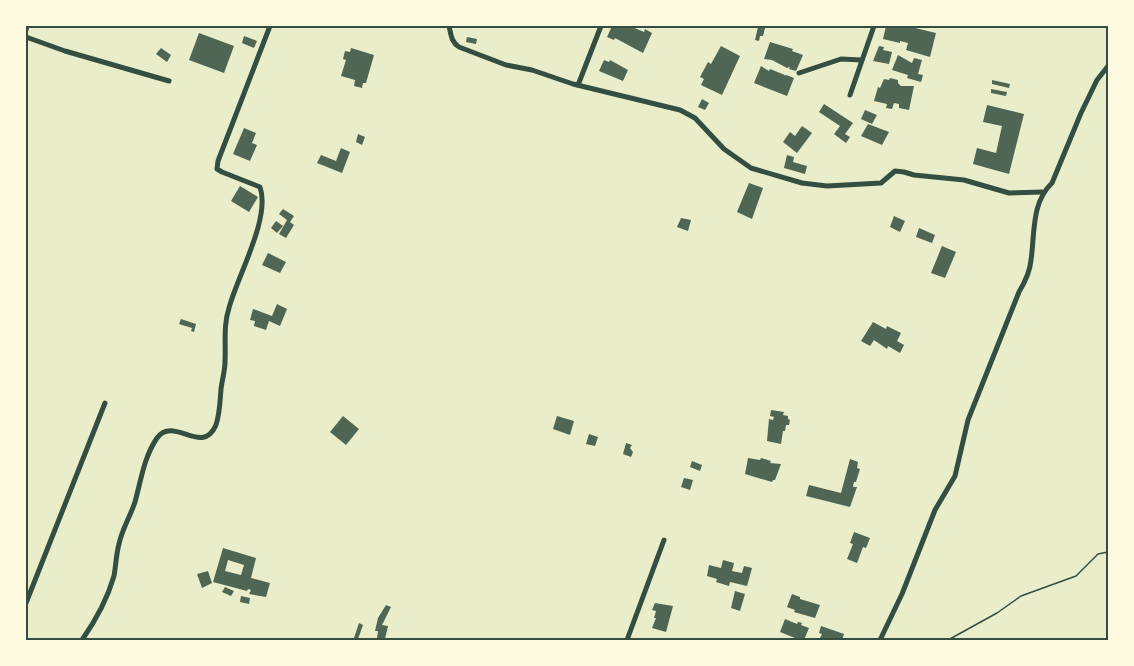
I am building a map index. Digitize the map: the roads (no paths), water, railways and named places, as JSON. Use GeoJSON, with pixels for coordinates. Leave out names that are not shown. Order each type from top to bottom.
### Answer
{"type":"FeatureCollection","features":[{"type":"Feature","properties":{"kind":"street"},"geometry":{"type":"LineString","coordinates":[[26,30],[27,26]]}},
{"type":"Feature","properties":{"kind":"street"},"geometry":{"type":"LineString","coordinates":[[82,640],[106,601],[114,574],[118,546],[133,507],[141,472],[158,437],[170,430],[193,438],[202,438],[215,427],[220,412],[225,363],[226,317],[247,264],[262,208],[260,187],[217,169],[218,161],[270,26]]}},
{"type":"Feature","properties":{"kind":"street"},"geometry":{"type":"LineString","coordinates":[[449,26],[454,44],[506,65],[680,110],[695,118],[724,149],[751,168],[802,183],[827,186],[881,183],[895,171],[904,171],[914,175],[964,180],[1009,193],[1043,192]]}},
{"type":"Feature","properties":{"kind":"street"},"geometry":{"type":"LineString","coordinates":[[578,85],[601,26]]}},
{"type":"Feature","properties":{"kind":"street"},"geometry":{"type":"LineString","coordinates":[[850,95],[874,26]]}},
{"type":"Feature","properties":{"kind":"street"},"geometry":{"type":"LineString","coordinates":[[26,37],[64,51],[170,81]]}},
{"type":"Feature","properties":{"kind":"street"},"geometry":{"type":"LineString","coordinates":[[799,73],[841,59],[862,60]]}},
{"type":"Feature","properties":{"kind":"street"},"geometry":{"type":"LineString","coordinates":[[880,640],[935,510],[955,476],[968,420],[1019,292],[1027,278],[1036,213],[1043,192],[1052,183],[1081,113],[1097,81],[1108,66]]}},
{"type":"Feature","properties":{"kind":"street"},"geometry":{"type":"LineString","coordinates":[[26,603],[105,403]]}},
{"type":"Feature","properties":{"kind":"street"},"geometry":{"type":"LineString","coordinates":[[627,640],[664,540]]}}]}
